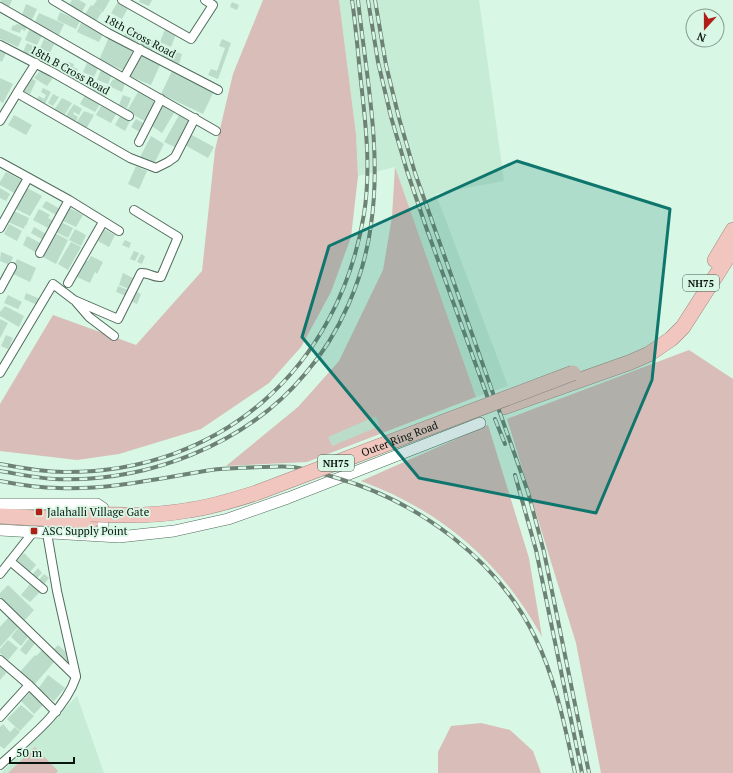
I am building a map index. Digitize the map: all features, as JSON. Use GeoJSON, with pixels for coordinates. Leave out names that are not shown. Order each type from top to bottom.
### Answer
{"type":"FeatureCollection","features":[{"type":"Feature","properties":{"kind":"highway","name":"Outer Ring Road"},"geometry":{"type":"LineString","coordinates":[[0,516],[126,516],[191,510],[223,503],[256,494],[575,377],[645,348],[666,334],[682,314],[733,230]]}},
{"type":"Feature","properties":{"kind":"highway","name":"Outer Ring Road"},"geometry":{"type":"LineString","coordinates":[[575,377],[631,362],[649,354],[671,339],[683,327],[733,249]]}},
{"type":"Feature","properties":{"kind":"highway","name":"Outer Ring Road"},"geometry":{"type":"LineString","coordinates":[[0,510],[91,517]]}},
{"type":"Feature","properties":{"kind":"street","name":"18th Cross Road"},"geometry":{"type":"LineString","coordinates":[[53,0],[108,33],[218,90]]}},
{"type":"Feature","properties":{"kind":"street"},"geometry":{"type":"LineString","coordinates":[[122,0],[191,39],[213,5],[205,0]]}},
{"type":"Feature","properties":{"kind":"street"},"geometry":{"type":"LineString","coordinates":[[0,7],[216,131]]}},
{"type":"Feature","properties":{"kind":"street","name":"18th B Cross Road"},"geometry":{"type":"LineString","coordinates":[[0,45],[36,63],[128,116]]}},
{"type":"Feature","properties":{"kind":"street"},"geometry":{"type":"LineString","coordinates":[[124,78],[140,49]]}},
{"type":"Feature","properties":{"kind":"street"},"geometry":{"type":"LineString","coordinates":[[0,121],[36,63]]}},
{"type":"Feature","properties":{"kind":"street"},"geometry":{"type":"LineString","coordinates":[[17,93],[130,158],[156,168],[175,157],[195,118]]}},
{"type":"Feature","properties":{"kind":"street"},"geometry":{"type":"LineString","coordinates":[[139,142],[161,99]]}},
{"type":"Feature","properties":{"kind":"street"},"geometry":{"type":"LineString","coordinates":[[0,162],[69,200],[119,231]]}},
{"type":"Feature","properties":{"kind":"street"},"geometry":{"type":"LineString","coordinates":[[0,228],[28,178]]}},
{"type":"Feature","properties":{"kind":"street"},"geometry":{"type":"LineString","coordinates":[[40,253],[69,200]]}},
{"type":"Feature","properties":{"kind":"street"},"geometry":{"type":"LineString","coordinates":[[74,300],[118,319],[141,273],[146,272],[157,278],[161,277],[178,236],[134,210]]}},
{"type":"Feature","properties":{"kind":"street"},"geometry":{"type":"LineString","coordinates":[[68,283],[103,222]]}},
{"type":"Feature","properties":{"kind":"street"},"geometry":{"type":"LineString","coordinates":[[0,289],[12,267]]}},
{"type":"Feature","properties":{"kind":"street"},"geometry":{"type":"LineString","coordinates":[[0,373],[53,284],[74,300],[89,317],[114,336]]}},
{"type":"Feature","properties":{"kind":"street"},"geometry":{"type":"LineString","coordinates":[[0,530],[119,537],[174,531],[228,519],[288,498],[480,423]]}},
{"type":"Feature","properties":{"kind":"street"},"geometry":{"type":"LineString","coordinates":[[0,504],[97,504],[103,508],[103,535]]}},
{"type":"Feature","properties":{"kind":"street"},"geometry":{"type":"LineString","coordinates":[[0,574],[34,531]]}},
{"type":"Feature","properties":{"kind":"street"},"geometry":{"type":"LineString","coordinates":[[0,765],[56,712],[74,686],[76,677],[57,591],[47,533]]}},
{"type":"Feature","properties":{"kind":"street"},"geometry":{"type":"LineString","coordinates":[[10,561],[43,589]]}},
{"type":"Feature","properties":{"kind":"street"},"geometry":{"type":"LineString","coordinates":[[0,603],[76,677]]}},
{"type":"Feature","properties":{"kind":"street"},"geometry":{"type":"LineString","coordinates":[[0,660],[29,685],[56,712]]}},
{"type":"Feature","properties":{"kind":"street"},"geometry":{"type":"LineString","coordinates":[[0,717],[29,685]]}},
{"type":"Feature","properties":{"kind":"highlighted area"},"geometry":{"type":"Polygon","coordinates":[[[517,161],[670,209],[652,380],[596,513],[419,478],[302,337],[329,246],[517,161]]]}},
{"type":"Feature","properties":{"kind":"shaded area"},"geometry":{"type":"Polygon","coordinates":[[[263,0],[339,0],[356,134],[358,176],[351,237],[331,292],[301,347],[269,383],[201,429],[119,454],[77,460],[0,451],[0,404],[53,315],[136,345],[202,271],[215,150],[233,74],[263,0]]]}},
{"type":"Feature","properties":{"kind":"shaded area"},"geometry":{"type":"Polygon","coordinates":[[[339,0],[479,0],[504,181],[436,194],[508,386],[476,397],[395,167],[358,176],[356,134],[339,0]]]}},
{"type":"Feature","properties":{"kind":"shaded area"},"geometry":{"type":"Polygon","coordinates":[[[395,167],[476,397],[307,462],[226,466],[298,407],[339,361],[383,270],[392,217],[395,167]]]}},
{"type":"Feature","properties":{"kind":"shaded area"},"geometry":{"type":"Polygon","coordinates":[[[689,350],[733,379],[733,773],[601,773],[576,643],[507,419],[689,350]]]}},
{"type":"Feature","properties":{"kind":"shaded area"},"geometry":{"type":"Polygon","coordinates":[[[488,425],[529,558],[542,637],[507,585],[488,562],[466,542],[418,507],[361,481],[488,425]]]}},
{"type":"Feature","properties":{"kind":"shaded area"},"geometry":{"type":"Polygon","coordinates":[[[77,696],[104,773],[1,773],[77,696]]]}},
{"type":"Feature","properties":{"kind":"shaded area"},"geometry":{"type":"Polygon","coordinates":[[[481,723],[510,730],[533,751],[541,773],[438,773],[438,752],[451,726],[481,723]]]}},
{"type":"Feature","properties":{"kind":"shaded area"},"geometry":{"type":"Polygon","coordinates":[[[35,747],[58,771],[56,773],[8,773],[35,747]]]}},
{"type":"Feature","properties":{"kind":"building"},"geometry":{"type":"Polygon","coordinates":[[[1,0],[12,0],[9,7],[0,3],[1,0]]]}},
{"type":"Feature","properties":{"kind":"building"},"geometry":{"type":"Polygon","coordinates":[[[72,0],[79,0],[86,4],[82,12],[69,5],[72,0]]]}},
{"type":"Feature","properties":{"kind":"building"},"geometry":{"type":"Polygon","coordinates":[[[97,0],[110,0],[103,12],[95,7],[102,12],[96,21],[85,14],[91,5],[93,6],[97,0]]]}},
{"type":"Feature","properties":{"kind":"building"},"geometry":{"type":"Polygon","coordinates":[[[140,0],[152,0],[149,6],[139,2],[140,0]]]}},
{"type":"Feature","properties":{"kind":"building"},"geometry":{"type":"Polygon","coordinates":[[[118,2],[128,8],[122,19],[111,13],[118,2]]]}},
{"type":"Feature","properties":{"kind":"building"},"geometry":{"type":"Polygon","coordinates":[[[232,2],[239,5],[237,10],[230,7],[232,2]]]}},
{"type":"Feature","properties":{"kind":"building"},"geometry":{"type":"Polygon","coordinates":[[[26,4],[37,9],[32,20],[22,15],[26,4]]]}},
{"type":"Feature","properties":{"kind":"building"},"geometry":{"type":"Polygon","coordinates":[[[60,12],[80,21],[76,29],[57,20],[60,12]]]}},
{"type":"Feature","properties":{"kind":"building"},"geometry":{"type":"Polygon","coordinates":[[[39,13],[64,24],[59,35],[34,24],[39,13]]]}},
{"type":"Feature","properties":{"kind":"building"},"geometry":{"type":"Polygon","coordinates":[[[81,23],[103,34],[99,42],[77,32],[81,23]]]}},
{"type":"Feature","properties":{"kind":"building"},"geometry":{"type":"Polygon","coordinates":[[[16,24],[27,26],[25,31],[21,29],[20,33],[11,30],[13,25],[15,26],[16,24]]]}},
{"type":"Feature","properties":{"kind":"building"},"geometry":{"type":"Polygon","coordinates":[[[129,26],[142,33],[138,42],[124,36],[129,26]]]}},
{"type":"Feature","properties":{"kind":"building"},"geometry":{"type":"Polygon","coordinates":[[[0,28],[22,38],[18,47],[0,39],[0,28]]]}},
{"type":"Feature","properties":{"kind":"building"},"geometry":{"type":"Polygon","coordinates":[[[165,29],[176,34],[171,47],[160,42],[165,29]]]}},
{"type":"Feature","properties":{"kind":"building"},"geometry":{"type":"Polygon","coordinates":[[[29,30],[42,35],[37,45],[25,40],[29,30]]]}},
{"type":"Feature","properties":{"kind":"building"},"geometry":{"type":"Polygon","coordinates":[[[144,36],[156,42],[152,50],[140,44],[144,36]]]}},
{"type":"Feature","properties":{"kind":"building"},"geometry":{"type":"Polygon","coordinates":[[[109,37],[134,48],[123,70],[99,60],[109,37]]]}},
{"type":"Feature","properties":{"kind":"building"},"geometry":{"type":"Polygon","coordinates":[[[44,39],[54,44],[50,53],[40,48],[44,39]]]}},
{"type":"Feature","properties":{"kind":"building"},"geometry":{"type":"Polygon","coordinates":[[[222,39],[231,43],[218,79],[208,75],[211,69],[217,71],[225,48],[219,46],[222,39]]]}},
{"type":"Feature","properties":{"kind":"building"},"geometry":{"type":"Polygon","coordinates":[[[27,43],[37,48],[33,57],[23,52],[27,43]]]}},
{"type":"Feature","properties":{"kind":"building"},"geometry":{"type":"Polygon","coordinates":[[[165,48],[182,54],[179,64],[162,56],[165,48]]]}},
{"type":"Feature","properties":{"kind":"building"},"geometry":{"type":"Polygon","coordinates":[[[0,50],[6,53],[2,62],[0,61],[0,50]]]}},
{"type":"Feature","properties":{"kind":"building"},"geometry":{"type":"Polygon","coordinates":[[[138,54],[161,63],[151,85],[129,76],[138,54]]]}},
{"type":"Feature","properties":{"kind":"building"},"geometry":{"type":"Polygon","coordinates":[[[68,62],[74,64],[73,67],[78,69],[74,79],[62,74],[68,62]]]}},
{"type":"Feature","properties":{"kind":"building"},"geometry":{"type":"Polygon","coordinates":[[[87,63],[98,68],[94,77],[83,72],[87,63]]]}},
{"type":"Feature","properties":{"kind":"building"},"geometry":{"type":"Polygon","coordinates":[[[101,70],[112,75],[108,84],[97,80],[101,70]]]}},
{"type":"Feature","properties":{"kind":"building"},"geometry":{"type":"Polygon","coordinates":[[[40,71],[53,78],[47,86],[34,78],[40,71]]]}},
{"type":"Feature","properties":{"kind":"building"},"geometry":{"type":"Polygon","coordinates":[[[172,71],[214,91],[203,114],[161,94],[172,71]]]}},
{"type":"Feature","properties":{"kind":"building"},"geometry":{"type":"Polygon","coordinates":[[[29,77],[36,81],[30,94],[23,91],[29,77]]]}},
{"type":"Feature","properties":{"kind":"building"},"geometry":{"type":"Polygon","coordinates":[[[0,78],[13,84],[3,103],[0,101],[0,78]]]}},
{"type":"Feature","properties":{"kind":"building"},"geometry":{"type":"Polygon","coordinates":[[[113,79],[125,83],[122,92],[109,86],[113,79]]]}},
{"type":"Feature","properties":{"kind":"building"},"geometry":{"type":"Polygon","coordinates":[[[97,82],[110,89],[104,99],[92,91],[97,82]]]}},
{"type":"Feature","properties":{"kind":"building"},"geometry":{"type":"Polygon","coordinates":[[[43,88],[51,92],[45,104],[36,100],[39,96],[44,99],[46,95],[41,92],[43,88]]]}},
{"type":"Feature","properties":{"kind":"building"},"geometry":{"type":"Polygon","coordinates":[[[138,92],[157,103],[146,122],[127,111],[138,92]]]}},
{"type":"Feature","properties":{"kind":"building"},"geometry":{"type":"Polygon","coordinates":[[[53,94],[59,97],[53,106],[48,103],[53,94]]]}},
{"type":"Feature","properties":{"kind":"building"},"geometry":{"type":"Polygon","coordinates":[[[85,95],[100,104],[95,112],[80,104],[85,95]]]}},
{"type":"Feature","properties":{"kind":"building"},"geometry":{"type":"Polygon","coordinates":[[[123,95],[131,98],[127,108],[119,105],[123,95]]]}},
{"type":"Feature","properties":{"kind":"building"},"geometry":{"type":"Polygon","coordinates":[[[62,98],[72,103],[64,116],[54,110],[62,98]]]}},
{"type":"Feature","properties":{"kind":"building"},"geometry":{"type":"Polygon","coordinates":[[[74,104],[82,109],[79,115],[74,112],[73,114],[78,117],[75,123],[65,117],[74,104]]]}},
{"type":"Feature","properties":{"kind":"building"},"geometry":{"type":"Polygon","coordinates":[[[162,105],[174,113],[162,133],[150,125],[162,105]]]}},
{"type":"Feature","properties":{"kind":"building"},"geometry":{"type":"Polygon","coordinates":[[[101,106],[116,114],[111,123],[96,115],[101,106]]]}},
{"type":"Feature","properties":{"kind":"building"},"geometry":{"type":"Polygon","coordinates":[[[84,111],[94,115],[86,129],[76,123],[84,111]]]}},
{"type":"Feature","properties":{"kind":"building"},"geometry":{"type":"Polygon","coordinates":[[[14,115],[32,125],[26,135],[8,125],[14,115]]]}},
{"type":"Feature","properties":{"kind":"building"},"geometry":{"type":"Polygon","coordinates":[[[179,115],[191,122],[177,148],[164,142],[179,115]]]}},
{"type":"Feature","properties":{"kind":"building"},"geometry":{"type":"Polygon","coordinates":[[[120,116],[130,121],[125,131],[115,125],[120,116]]]}},
{"type":"Feature","properties":{"kind":"building"},"geometry":{"type":"Polygon","coordinates":[[[136,119],[145,124],[140,132],[131,127],[136,119]]]}},
{"type":"Feature","properties":{"kind":"building"},"geometry":{"type":"Polygon","coordinates":[[[190,134],[214,147],[208,158],[183,144],[190,134]]]}},
{"type":"Feature","properties":{"kind":"building"},"geometry":{"type":"Polygon","coordinates":[[[151,136],[164,144],[154,164],[140,157],[151,136]]]}},
{"type":"Feature","properties":{"kind":"building"},"geometry":{"type":"Polygon","coordinates":[[[136,166],[147,171],[139,189],[128,184],[136,166]]]}},
{"type":"Feature","properties":{"kind":"building"},"geometry":{"type":"Polygon","coordinates":[[[6,172],[23,181],[16,194],[0,185],[0,182],[6,172]]]}},
{"type":"Feature","properties":{"kind":"building"},"geometry":{"type":"Polygon","coordinates":[[[0,188],[10,194],[6,201],[0,198],[0,188]]]}},
{"type":"Feature","properties":{"kind":"building"},"geometry":{"type":"Polygon","coordinates":[[[27,188],[42,196],[30,216],[16,209],[27,188]]]}},
{"type":"Feature","properties":{"kind":"building"},"geometry":{"type":"Polygon","coordinates":[[[46,201],[60,209],[56,215],[42,207],[46,201]]]}},
{"type":"Feature","properties":{"kind":"building"},"geometry":{"type":"Polygon","coordinates":[[[68,207],[83,215],[76,227],[61,220],[68,207]]]}},
{"type":"Feature","properties":{"kind":"building"},"geometry":{"type":"Polygon","coordinates":[[[39,209],[50,215],[48,218],[54,221],[50,229],[33,220],[39,209]]]}},
{"type":"Feature","properties":{"kind":"building"},"geometry":{"type":"Polygon","coordinates":[[[14,211],[29,218],[24,229],[8,222],[14,211]]]}},
{"type":"Feature","properties":{"kind":"building"},"geometry":{"type":"Polygon","coordinates":[[[61,222],[73,228],[68,238],[56,232],[61,222]]]}},
{"type":"Feature","properties":{"kind":"building"},"geometry":{"type":"Polygon","coordinates":[[[9,224],[22,231],[17,241],[4,234],[9,224]]]}},
{"type":"Feature","properties":{"kind":"building"},"geometry":{"type":"Polygon","coordinates":[[[34,227],[48,235],[45,241],[31,233],[34,227]]]}},
{"type":"Feature","properties":{"kind":"building"},"geometry":{"type":"Polygon","coordinates":[[[75,229],[86,235],[81,246],[69,240],[75,229]]]}},
{"type":"Feature","properties":{"kind":"building"},"geometry":{"type":"Polygon","coordinates":[[[104,229],[115,235],[109,247],[98,241],[104,229]]]}},
{"type":"Feature","properties":{"kind":"building"},"geometry":{"type":"Polygon","coordinates":[[[55,233],[68,240],[56,264],[43,257],[55,233]]]}},
{"type":"Feature","properties":{"kind":"building"},"geometry":{"type":"Polygon","coordinates":[[[27,236],[42,244],[37,253],[23,245],[27,236]]]}},
{"type":"Feature","properties":{"kind":"building"},"geometry":{"type":"Polygon","coordinates":[[[125,240],[131,243],[129,248],[122,245],[125,240]]]}},
{"type":"Feature","properties":{"kind":"building"},"geometry":{"type":"Polygon","coordinates":[[[71,242],[81,247],[68,270],[58,264],[71,242]]]}},
{"type":"Feature","properties":{"kind":"building"},"geometry":{"type":"Polygon","coordinates":[[[134,251],[139,253],[135,261],[130,259],[134,251]]]}},
{"type":"Feature","properties":{"kind":"building"},"geometry":{"type":"Polygon","coordinates":[[[1,252],[13,257],[10,265],[0,261],[1,252]]]}},
{"type":"Feature","properties":{"kind":"building"},"geometry":{"type":"Polygon","coordinates":[[[141,254],[145,256],[142,264],[137,262],[141,254]]]}},
{"type":"Feature","properties":{"kind":"building"},"geometry":{"type":"Polygon","coordinates":[[[91,256],[103,262],[97,274],[95,272],[90,283],[77,277],[85,260],[88,261],[91,256]]]}},
{"type":"Feature","properties":{"kind":"building"},"geometry":{"type":"Polygon","coordinates":[[[17,259],[36,268],[30,282],[11,273],[17,259]]]}},
{"type":"Feature","properties":{"kind":"building"},"geometry":{"type":"Polygon","coordinates":[[[123,273],[133,278],[129,289],[119,285],[123,273]]]}},
{"type":"Feature","properties":{"kind":"building"},"geometry":{"type":"Polygon","coordinates":[[[118,286],[128,290],[126,296],[116,292],[118,286]]]}},
{"type":"Feature","properties":{"kind":"building"},"geometry":{"type":"Polygon","coordinates":[[[135,291],[141,294],[137,304],[130,301],[135,291]]]}},
{"type":"Feature","properties":{"kind":"building"},"geometry":{"type":"Polygon","coordinates":[[[26,293],[40,299],[37,305],[24,299],[26,293]]]}},
{"type":"Feature","properties":{"kind":"building"},"geometry":{"type":"Polygon","coordinates":[[[8,295],[22,302],[18,309],[4,303],[8,295]]]}},
{"type":"Feature","properties":{"kind":"building"},"geometry":{"type":"Polygon","coordinates":[[[5,306],[24,316],[19,327],[0,316],[0,312],[5,306]]]}},
{"type":"Feature","properties":{"kind":"building"},"geometry":{"type":"Polygon","coordinates":[[[0,319],[8,323],[0,338],[0,319]]]}},
{"type":"Feature","properties":{"kind":"building"},"geometry":{"type":"Polygon","coordinates":[[[6,335],[13,338],[8,349],[1,346],[6,335]]]}},
{"type":"Feature","properties":{"kind":"building"},"geometry":{"type":"Polygon","coordinates":[[[376,416],[380,426],[332,446],[328,437],[376,416]]]}},
{"type":"Feature","properties":{"kind":"building"},"geometry":{"type":"Polygon","coordinates":[[[24,553],[36,565],[30,572],[17,560],[24,553]]]}},
{"type":"Feature","properties":{"kind":"building"},"geometry":{"type":"Polygon","coordinates":[[[38,568],[42,573],[36,579],[32,575],[38,568]]]}},
{"type":"Feature","properties":{"kind":"building"},"geometry":{"type":"Polygon","coordinates":[[[44,574],[49,578],[42,587],[37,582],[44,574]]]}},
{"type":"Feature","properties":{"kind":"building"},"geometry":{"type":"Polygon","coordinates":[[[30,584],[40,592],[30,602],[21,595],[30,584]]]}},
{"type":"Feature","properties":{"kind":"building"},"geometry":{"type":"Polygon","coordinates":[[[8,585],[34,610],[24,621],[0,597],[0,593],[8,585]]]}},
{"type":"Feature","properties":{"kind":"building"},"geometry":{"type":"Polygon","coordinates":[[[9,617],[19,626],[0,647],[0,627],[9,617]]]}},
{"type":"Feature","properties":{"kind":"building"},"geometry":{"type":"Polygon","coordinates":[[[18,628],[28,637],[21,646],[11,637],[18,628]]]}},
{"type":"Feature","properties":{"kind":"building"},"geometry":{"type":"Polygon","coordinates":[[[30,637],[36,642],[26,655],[20,650],[30,637]]]}},
{"type":"Feature","properties":{"kind":"building"},"geometry":{"type":"Polygon","coordinates":[[[8,640],[18,648],[8,660],[0,653],[0,649],[8,640]]]}},
{"type":"Feature","properties":{"kind":"building"},"geometry":{"type":"Polygon","coordinates":[[[58,645],[72,657],[66,663],[52,651],[58,645]]]}},
{"type":"Feature","properties":{"kind":"building"},"geometry":{"type":"Polygon","coordinates":[[[42,650],[55,661],[34,685],[19,673],[35,655],[36,656],[42,650]]]}},
{"type":"Feature","properties":{"kind":"building"},"geometry":{"type":"Polygon","coordinates":[[[0,665],[7,672],[0,680],[0,665]]]}},
{"type":"Feature","properties":{"kind":"building"},"geometry":{"type":"Polygon","coordinates":[[[48,675],[65,688],[54,701],[38,689],[48,675]]]}},
{"type":"Feature","properties":{"kind":"building"},"geometry":{"type":"Polygon","coordinates":[[[30,692],[43,705],[34,714],[21,701],[30,692]]]}},
{"type":"Feature","properties":{"kind":"building"},"geometry":{"type":"Polygon","coordinates":[[[21,705],[34,716],[20,731],[7,719],[21,705]]]}},
{"type":"Feature","properties":{"kind":"building"},"geometry":{"type":"Polygon","coordinates":[[[3,724],[10,732],[15,727],[20,732],[4,749],[0,746],[0,727],[3,724]]]}},
{"type":"Feature","properties":{"kind":"railway"},"geometry":{"type":"LineString","coordinates":[[0,464],[40,471],[64,472],[121,468],[174,454],[221,431],[264,401],[299,364],[329,319],[350,269],[364,214],[367,181],[367,148],[365,115],[352,0]]}},
{"type":"Feature","properties":{"kind":"railway"},"geometry":{"type":"LineString","coordinates":[[0,471],[54,479],[89,479],[124,474],[158,466],[192,455],[224,439],[254,421],[281,399],[318,358],[339,323],[356,285],[363,265],[371,225],[374,197],[374,141],[369,84],[358,0]]}},
{"type":"Feature","properties":{"kind":"railway"},"geometry":{"type":"LineString","coordinates":[[368,0],[378,62],[391,117],[407,171],[490,404]]}},
{"type":"Feature","properties":{"kind":"railway"},"geometry":{"type":"LineString","coordinates":[[375,0],[386,65],[415,173],[528,492],[544,552],[589,773]]}},
{"type":"Feature","properties":{"kind":"railway"},"geometry":{"type":"LineString","coordinates":[[495,419],[505,444]]}},
{"type":"Feature","properties":{"kind":"railway"},"geometry":{"type":"LineString","coordinates":[[0,481],[37,487],[78,488],[135,483],[217,469],[289,467],[310,470],[337,478],[397,502],[426,518],[452,537],[477,559],[500,583],[519,609],[535,637],[549,670],[559,704],[575,773]]}},
{"type":"Feature","properties":{"kind":"railway"},"geometry":{"type":"LineString","coordinates":[[515,475],[536,550],[582,773]]}},
{"type":"Feature","properties":{"kind":"place","name":"Jalahalli Village Gate"},"geometry":{"type":"Point","coordinates":[39,512]}},
{"type":"Feature","properties":{"kind":"place","name":"ASC Supply Point"},"geometry":{"type":"Point","coordinates":[34,531]}}]}
